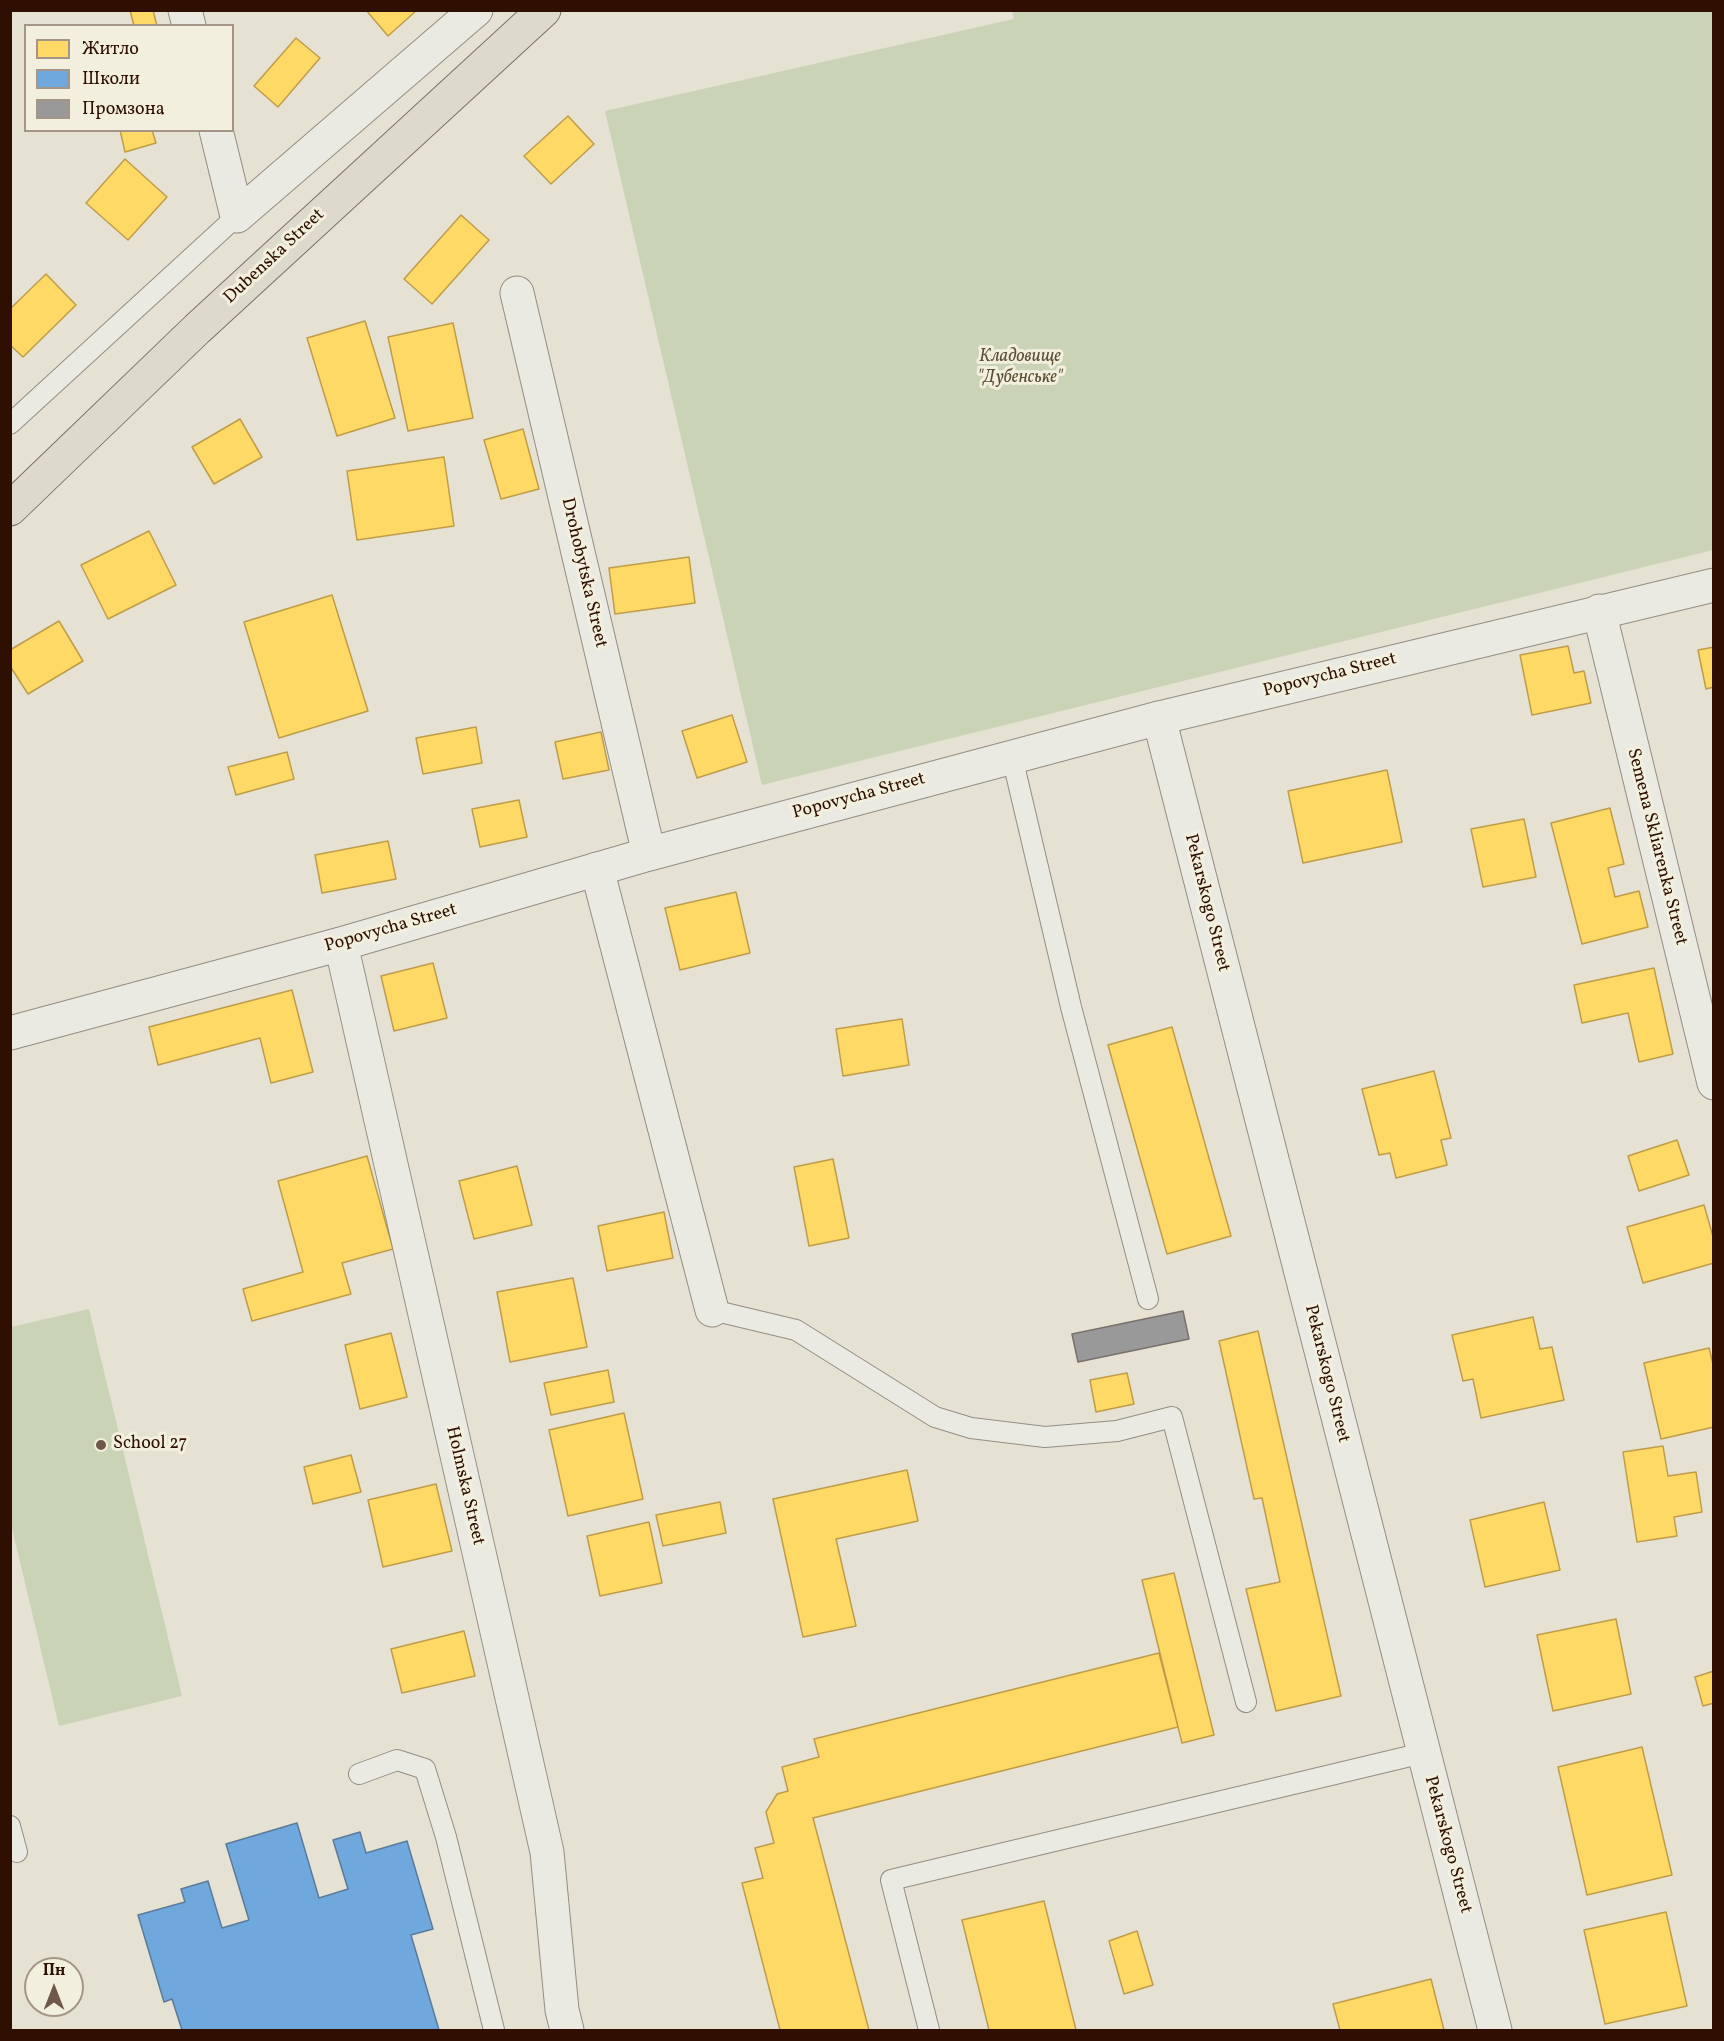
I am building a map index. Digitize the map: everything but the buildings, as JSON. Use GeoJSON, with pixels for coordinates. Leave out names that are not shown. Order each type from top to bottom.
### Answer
{"type":"FeatureCollection","features":[{"type":"Feature","properties":{"kind":"main road","name":"Dubenska Street"},"geometry":{"type":"LineString","coordinates":[[10,509],[197,329],[544,10]]}},
{"type":"Feature","properties":{"kind":"street"},"geometry":{"type":"LineString","coordinates":[[467,14],[476,72]]}},
{"type":"Feature","properties":{"kind":"street"},"geometry":{"type":"LineString","coordinates":[[216,132],[237,216],[467,14]]}},
{"type":"Feature","properties":{"kind":"street","name":"Drohobytska Street"},"geometry":{"type":"LineString","coordinates":[[517,293],[649,854]]}},
{"type":"Feature","properties":{"kind":"street","name":"Popovycha Street"},"geometry":{"type":"LineString","coordinates":[[10,1033],[341,944],[649,854],[1158,718],[1713,585]]}},
{"type":"Feature","properties":{"kind":"street","name":"Semena Skliarenka Street"},"geometry":{"type":"LineString","coordinates":[[1599,612],[1713,1083]]}},
{"type":"Feature","properties":{"kind":"street","name":"Pekarskogo Street"},"geometry":{"type":"LineString","coordinates":[[1158,718],[1495,2031]]}},
{"type":"Feature","properties":{"kind":"street"},"geometry":{"type":"LineString","coordinates":[[597,869],[712,1310]]}},
{"type":"Feature","properties":{"kind":"street","name":"Holmska Street"},"geometry":{"type":"LineString","coordinates":[[341,944],[547,1852],[562,2010],[567,2031]]}},
{"type":"Feature","properties":{"kind":"lane"},"geometry":{"type":"LineString","coordinates":[[10,424],[237,216]]}},
{"type":"Feature","properties":{"kind":"lane"},"geometry":{"type":"LineString","coordinates":[[1012,757],[1071,1007],[1148,1299]]}},
{"type":"Feature","properties":{"kind":"lane"},"geometry":{"type":"LineString","coordinates":[[712,1310],[796,1330],[935,1417],[971,1428],[1045,1437],[1117,1431],[1172,1417],[1246,1702]]}},
{"type":"Feature","properties":{"kind":"lane"},"geometry":{"type":"LineString","coordinates":[[929,2031],[891,1880],[1422,1753]]}},
{"type":"Feature","properties":{"kind":"lane"},"geometry":{"type":"LineString","coordinates":[[359,1774],[397,1760],[425,1769],[446,1837],[494,2031]]}},
{"type":"Feature","properties":{"kind":"lane"},"geometry":{"type":"LineString","coordinates":[[10,1826],[17,1852]]}},
{"type":"Feature","properties":{"kind":"green space","name":"Кладовище \"Дубенське\""},"geometry":{"type":"Polygon","coordinates":[[[1012,11],[1713,11],[1713,550],[762,785],[605,111],[1014,19],[1012,11]]]}},
{"type":"Feature","properties":{"kind":"green space"},"geometry":{"type":"Polygon","coordinates":[[[89,1309],[182,1696],[59,1726],[11,1524],[11,1327],[89,1309]]]}},
{"type":"Feature","properties":{"kind":"place","name":"School 27"},"geometry":{"type":"Point","coordinates":[101,1445]}}]}
